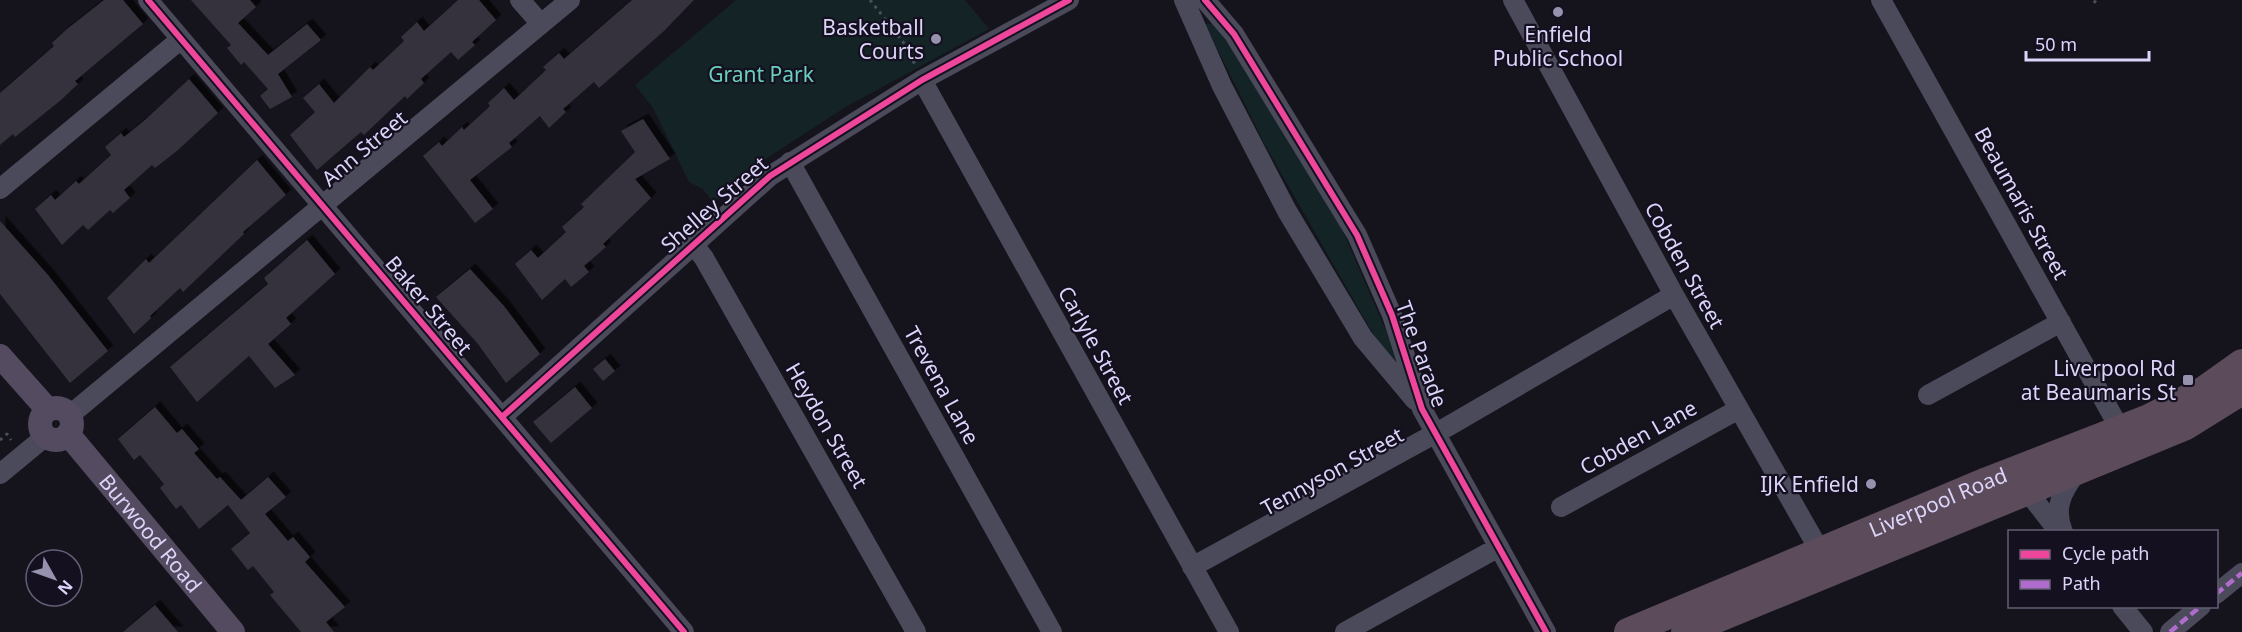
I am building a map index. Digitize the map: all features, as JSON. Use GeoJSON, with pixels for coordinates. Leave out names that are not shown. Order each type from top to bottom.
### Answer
{"type":"FeatureCollection","features":[{"type":"Feature","properties":{"kind":"highway","name":"Liverpool Road"},"geometry":{"type":"LineString","coordinates":[[1685,632],[2023,480],[2120,429],[2178,405],[2242,363]]}},
{"type":"Feature","properties":{"kind":"highway","name":"Liverpool Road"},"geometry":{"type":"LineString","coordinates":[[1628,632],[1820,551],[2023,480],[2078,472],[2186,426],[2242,391]]}},
{"type":"Feature","properties":{"kind":"main road","name":"Burwood Road"},"geometry":{"type":"LineString","coordinates":[[0,356],[233,632]]}},
{"type":"Feature","properties":{"kind":"street","name":"Baker Street"},"geometry":{"type":"LineString","coordinates":[[148,0],[684,632]]}},
{"type":"Feature","properties":{"kind":"street"},"geometry":{"type":"LineString","coordinates":[[520,0],[541,24]]}},
{"type":"Feature","properties":{"kind":"street","name":"Ann Street"},"geometry":{"type":"LineString","coordinates":[[0,474],[570,0]]}},
{"type":"Feature","properties":{"kind":"street","name":"Shelley Street"},"geometry":{"type":"LineString","coordinates":[[502,417],[693,244],[790,162],[921,77],[1069,0]]}},
{"type":"Feature","properties":{"kind":"street","name":"The Parade"},"geometry":{"type":"LineString","coordinates":[[1184,0],[1222,86],[1287,212],[1363,338],[1422,410],[1546,632]]}},
{"type":"Feature","properties":{"kind":"street","name":"The Parade"},"geometry":{"type":"LineString","coordinates":[[1205,0],[1234,34],[1357,235],[1392,315],[1422,410]]}},
{"type":"Feature","properties":{"kind":"street","name":"Cobden Street"},"geometry":{"type":"LineString","coordinates":[[1513,0],[1674,295],[1820,551]]}},
{"type":"Feature","properties":{"kind":"street","name":"Beaumaris Street"},"geometry":{"type":"LineString","coordinates":[[1881,0],[2120,429]]}},
{"type":"Feature","properties":{"kind":"street"},"geometry":{"type":"LineString","coordinates":[[0,189],[181,39]]}},
{"type":"Feature","properties":{"kind":"street","name":"Carlyle Street"},"geometry":{"type":"LineString","coordinates":[[921,77],[1229,632]]}},
{"type":"Feature","properties":{"kind":"street","name":"Trevena Lane"},"geometry":{"type":"LineString","coordinates":[[790,162],[1052,632]]}},
{"type":"Feature","properties":{"kind":"street","name":"Heydon Street"},"geometry":{"type":"LineString","coordinates":[[693,244],[704,258],[916,632]]}},
{"type":"Feature","properties":{"kind":"street","name":"Tennyson Street"},"geometry":{"type":"LineString","coordinates":[[1192,567],[1435,434],[1674,295]]}},
{"type":"Feature","properties":{"kind":"street"},"geometry":{"type":"LineString","coordinates":[[1928,395],[2061,322]]}},
{"type":"Feature","properties":{"kind":"street","name":"Cobden Lane"},"geometry":{"type":"LineString","coordinates":[[1561,507],[1739,409]]}},
{"type":"Feature","properties":{"kind":"street"},"geometry":{"type":"LineString","coordinates":[[2061,530],[2058,512],[2060,501],[2064,488],[2078,472]]}},
{"type":"Feature","properties":{"kind":"street"},"geometry":{"type":"LineString","coordinates":[[2023,480],[2060,530]]}},
{"type":"Feature","properties":{"kind":"street"},"geometry":{"type":"LineString","coordinates":[[1345,632],[1498,547]]}},
{"type":"Feature","properties":{"kind":"street"},"geometry":{"type":"LineString","coordinates":[[2218,593],[2242,573]]}},
{"type":"Feature","properties":{"kind":"street"},"geometry":{"type":"LineString","coordinates":[[2124,608],[2143,632]]}},
{"type":"Feature","properties":{"kind":"street"},"geometry":{"type":"LineString","coordinates":[[2170,632],[2199,608]]}},
{"type":"Feature","properties":{"kind":"path"},"geometry":{"type":"LineString","coordinates":[[870,0],[907,47],[921,77]]}},
{"type":"Feature","properties":{"kind":"path"},"geometry":{"type":"LineString","coordinates":[[0,440],[7,434],[11,440]]}},
{"type":"Feature","properties":{"kind":"green space","name":"Grant Park"},"geometry":{"type":"Polygon","coordinates":[[[736,0],[965,0],[989,29],[844,108],[767,158],[713,203],[703,189],[689,182],[653,108],[635,85],[736,0]]]}},
{"type":"Feature","properties":{"kind":"green space"},"geometry":{"type":"Polygon","coordinates":[[[1217,23],[1339,222],[1402,368],[1376,339],[1265,145],[1205,24],[1217,23]]]}},
{"type":"Feature","properties":{"kind":"building"},"geometry":{"type":"Polygon","coordinates":[[[104,0],[123,0],[143,24],[75,81],[78,84],[61,100],[15,137],[13,134],[0,145],[0,93],[54,46],[52,43],[67,29],[104,0]]]}},
{"type":"Feature","properties":{"kind":"building"},"geometry":{"type":"Polygon","coordinates":[[[191,0],[250,0],[256,7],[238,23],[268,55],[307,24],[321,40],[278,74],[292,97],[270,109],[260,96],[268,89],[244,62],[241,65],[227,48],[231,45],[191,0]]]}},
{"type":"Feature","properties":{"kind":"building"},"geometry":{"type":"Polygon","coordinates":[[[458,0],[479,0],[496,20],[472,42],[475,45],[458,60],[451,52],[421,79],[424,83],[407,99],[405,96],[364,135],[361,132],[317,170],[290,135],[315,112],[303,98],[319,84],[334,103],[370,67],[373,70],[404,41],[401,37],[417,22],[424,31],[458,0]]]}},
{"type":"Feature","properties":{"kind":"building"},"geometry":{"type":"Polygon","coordinates":[[[632,0],[694,0],[664,31],[599,88],[594,82],[563,109],[566,112],[549,128],[540,116],[509,143],[512,147],[470,180],[493,209],[475,223],[423,156],[439,142],[442,146],[462,127],[464,130],[490,106],[488,103],[504,88],[514,100],[546,70],[543,67],[559,53],[564,59],[632,0]]]}},
{"type":"Feature","properties":{"kind":"building"},"geometry":{"type":"Polygon","coordinates":[[[189,79],[218,113],[178,150],[155,168],[152,165],[124,190],[130,198],[113,213],[110,210],[88,230],[83,225],[62,245],[35,209],[51,195],[55,200],[76,181],[79,184],[111,155],[105,147],[121,133],[124,137],[145,120],[189,79]]]}},
{"type":"Feature","properties":{"kind":"building"},"geometry":{"type":"Polygon","coordinates":[[[643,119],[670,159],[635,179],[651,198],[603,244],[606,247],[584,266],[589,272],[571,287],[565,279],[542,300],[515,264],[531,250],[538,258],[566,232],[562,227],[584,207],[581,204],[635,152],[621,131],[643,119]]]}},
{"type":"Feature","properties":{"kind":"building"},"geometry":{"type":"Polygon","coordinates":[[[257,160],[286,195],[243,232],[244,234],[183,292],[180,288],[134,334],[107,298],[146,259],[149,263],[257,160]]]}},
{"type":"Feature","properties":{"kind":"building"},"geometry":{"type":"Polygon","coordinates":[[[0,221],[48,275],[108,351],[70,383],[0,294],[0,221]]]}},
{"type":"Feature","properties":{"kind":"building"},"geometry":{"type":"Polygon","coordinates":[[[307,240],[335,274],[286,318],[291,324],[268,344],[295,375],[275,388],[249,356],[197,402],[170,367],[268,284],[264,278],[307,240]]]}},
{"type":"Feature","properties":{"kind":"building"},"geometry":{"type":"Polygon","coordinates":[[[470,269],[504,306],[540,354],[506,383],[478,344],[436,297],[470,269]]]}},
{"type":"Feature","properties":{"kind":"building"},"geometry":{"type":"Polygon","coordinates":[[[605,359],[615,371],[603,381],[593,369],[605,359]]]}},
{"type":"Feature","properties":{"kind":"building"},"geometry":{"type":"Polygon","coordinates":[[[575,387],[592,408],[551,443],[533,422],[575,387]]]}},
{"type":"Feature","properties":{"kind":"building"},"geometry":{"type":"Polygon","coordinates":[[[155,407],[177,433],[182,429],[199,449],[194,453],[217,479],[220,477],[241,500],[268,477],[286,497],[265,514],[288,541],[293,537],[310,557],[305,562],[345,607],[326,622],[334,632],[301,632],[270,595],[274,592],[253,566],[248,570],[231,549],[250,533],[228,505],[199,529],[181,505],[176,509],[160,488],[164,484],[140,455],[134,460],[118,439],[155,407]]]}},
{"type":"Feature","properties":{"kind":"building"},"geometry":{"type":"Polygon","coordinates":[[[155,605],[178,632],[123,632],[155,605]]]}},
{"type":"Feature","properties":{"kind":"marked path"},"geometry":{"type":"LineString","coordinates":[[2218,592],[2242,573]]}},
{"type":"Feature","properties":{"kind":"marked path"},"geometry":{"type":"LineString","coordinates":[[2170,632],[2199,608]]}},
{"type":"Feature","properties":{"kind":"cycle path"},"geometry":{"type":"LineString","coordinates":[[148,0],[684,632]]}},
{"type":"Feature","properties":{"kind":"cycle path"},"geometry":{"type":"LineString","coordinates":[[502,417],[770,176],[922,80],[1069,0]]}},
{"type":"Feature","properties":{"kind":"cycle path"},"geometry":{"type":"LineString","coordinates":[[1205,0],[1234,34],[1357,235],[1392,315],[1422,409],[1546,632]]}},
{"type":"Feature","properties":{"kind":"place","name":"Enfield Public School"},"geometry":{"type":"Point","coordinates":[1558,12]}},
{"type":"Feature","properties":{"kind":"place","name":"Basketball Courts"},"geometry":{"type":"Point","coordinates":[936,39]}},
{"type":"Feature","properties":{"kind":"place","name":"Liverpool Rd at Beaumaris St"},"geometry":{"type":"Point","coordinates":[2188,380]}},
{"type":"Feature","properties":{"kind":"place","name":"IJK Enfield"},"geometry":{"type":"Point","coordinates":[1871,484]}}]}
